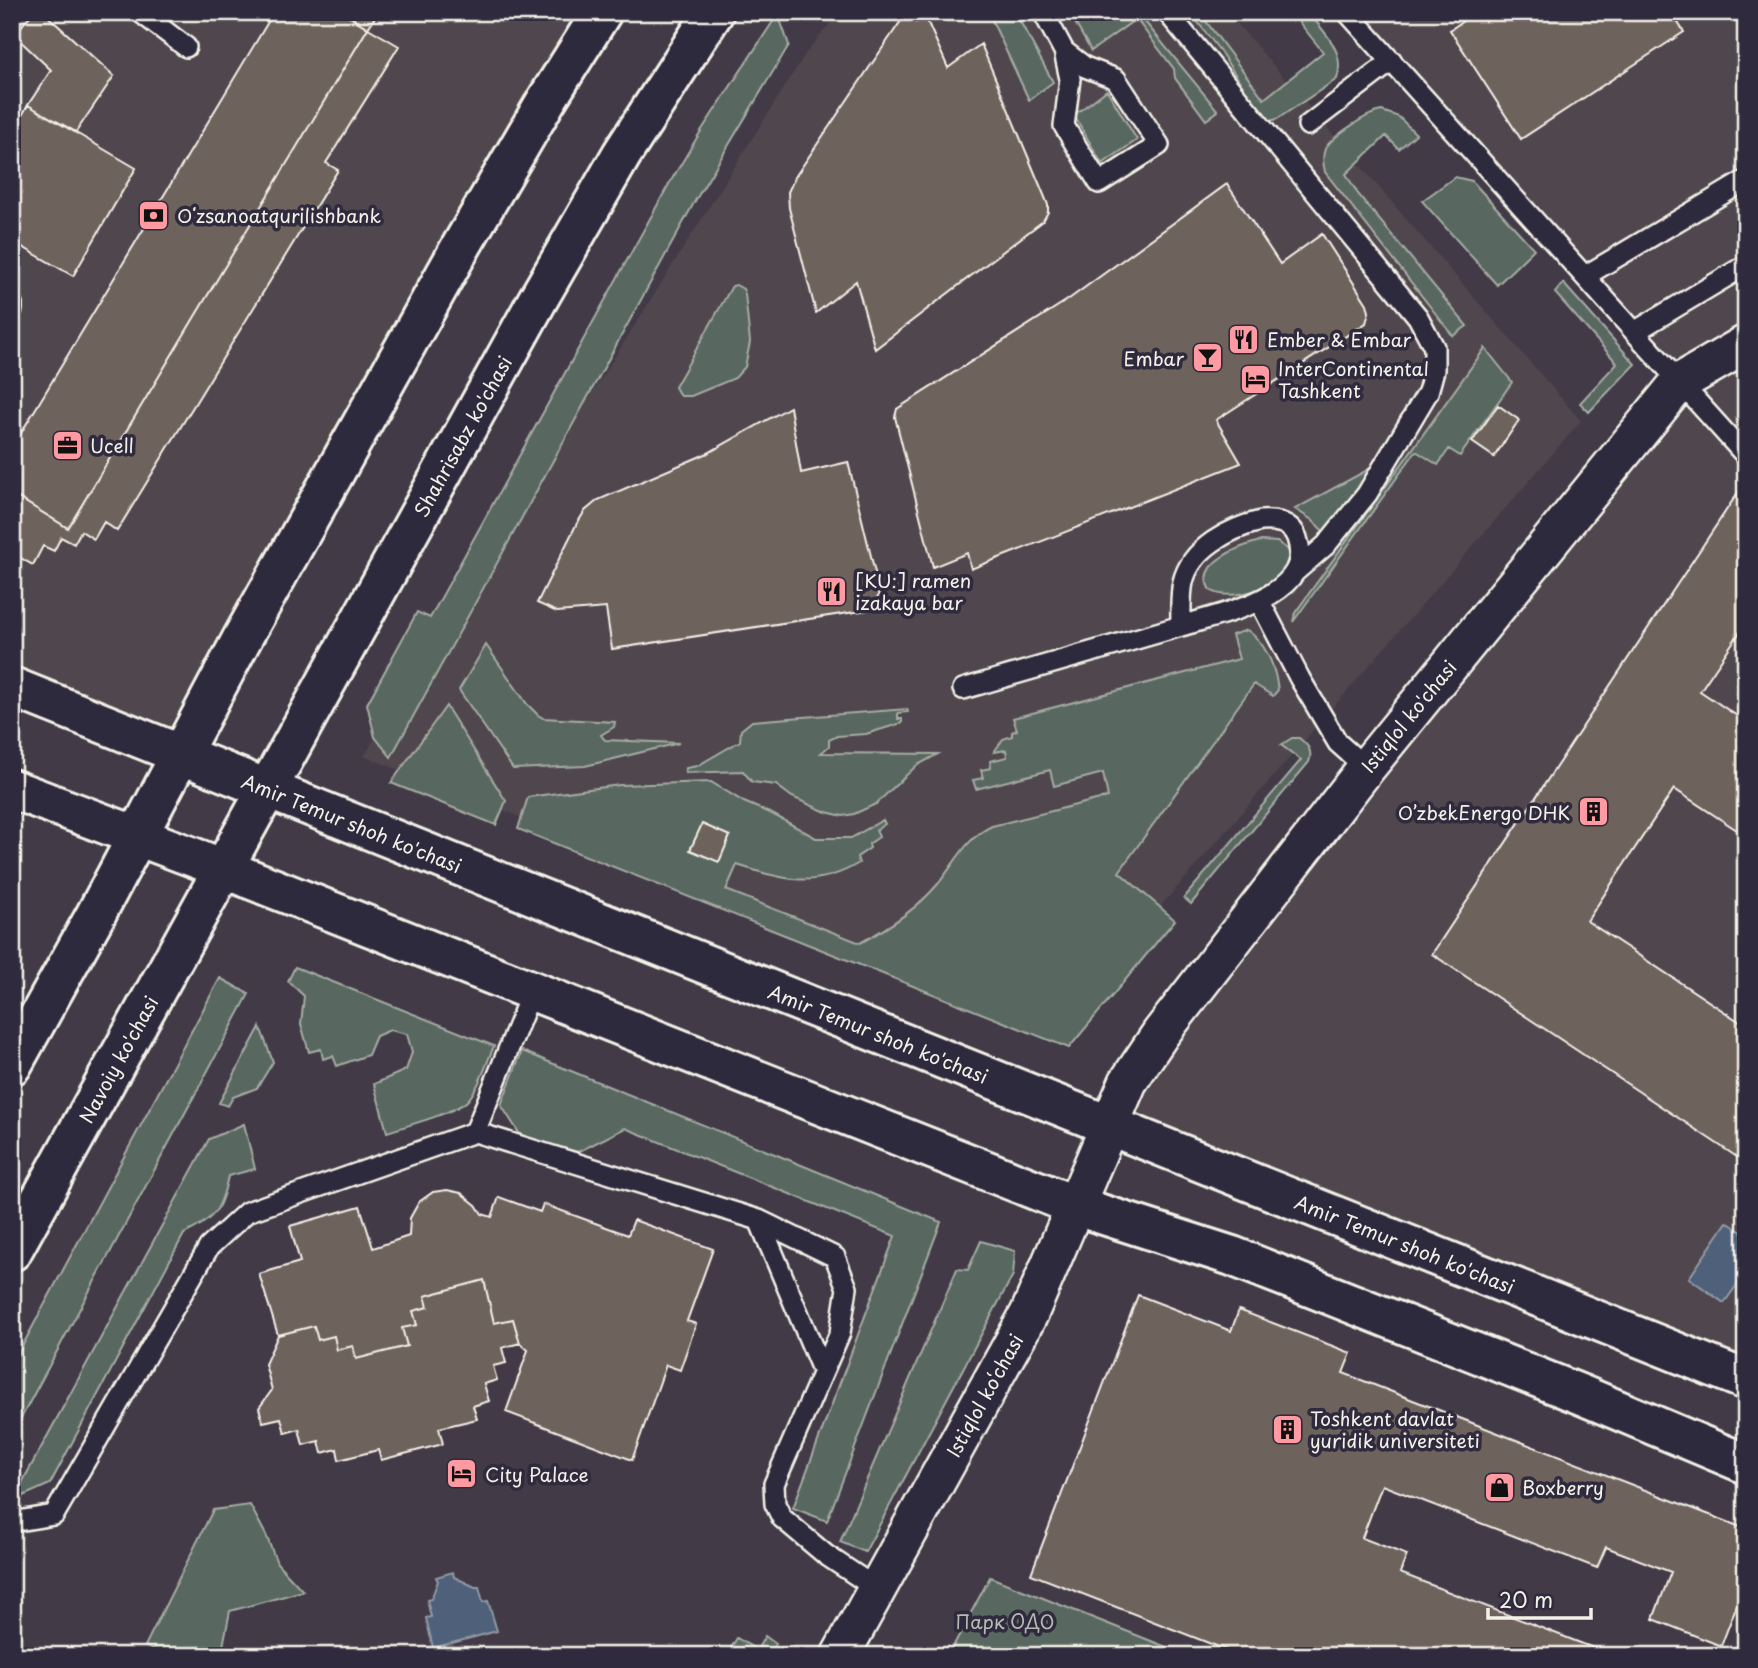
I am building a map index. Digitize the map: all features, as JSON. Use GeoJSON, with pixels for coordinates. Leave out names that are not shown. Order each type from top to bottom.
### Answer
{"type":"FeatureCollection","features":[{"type":"Feature","properties":{"kind":"main road"},"geometry":{"type":"LineString","coordinates":[[12,1065],[243,637],[459,250],[546,101],[602,12]]}},
{"type":"Feature","properties":{"kind":"main road","name":"Shahrisabz ko'chasi"},"geometry":{"type":"LineString","coordinates":[[222,868],[555,270],[622,154],[714,12]]}},
{"type":"Feature","properties":{"kind":"main road","name":"Amir Temur shoh ko'chasi"},"geometry":{"type":"LineString","coordinates":[[12,687],[1746,1380]]}},
{"type":"Feature","properties":{"kind":"main road"},"geometry":{"type":"LineString","coordinates":[[12,789],[222,868],[1076,1206],[1231,1256],[1582,1395],[1746,1464]]}},
{"type":"Feature","properties":{"kind":"main road","name":"Navoiy ko'chasi"},"geometry":{"type":"LineString","coordinates":[[12,1251],[222,868]]}},
{"type":"Feature","properties":{"kind":"street","name":"Istiqlol ko'chasi"},"geometry":{"type":"LineString","coordinates":[[1110,1125],[1128,1082],[1161,1033],[1366,768],[1678,383],[1746,344]]}},
{"type":"Feature","properties":{"kind":"street","name":"Istiqlol ko‘chasi"},"geometry":{"type":"LineString","coordinates":[[840,1656],[1029,1314],[1110,1125]]}},
{"type":"Feature","properties":{"kind":"lane"},"geometry":{"type":"LineString","coordinates":[[140,12],[186,47]]}},
{"type":"Feature","properties":{"kind":"lane"},"geometry":{"type":"LineString","coordinates":[[1044,12],[1065,51],[1070,79],[1063,127],[1099,183],[1159,145],[1116,79],[1086,67],[1065,51]]}},
{"type":"Feature","properties":{"kind":"lane"},"geometry":{"type":"LineString","coordinates":[[963,690],[1260,602],[1279,589],[1326,545],[1367,494],[1428,392],[1434,370],[1434,347],[1418,317],[1167,12]]}},
{"type":"Feature","properties":{"kind":"lane"},"geometry":{"type":"LineString","coordinates":[[1347,12],[1746,456]]}},
{"type":"Feature","properties":{"kind":"lane"},"geometry":{"type":"LineString","coordinates":[[1308,125],[1392,61]]}},
{"type":"Feature","properties":{"kind":"lane"},"geometry":{"type":"LineString","coordinates":[[1585,276],[1746,180]]}},
{"type":"Feature","properties":{"kind":"lane"},"geometry":{"type":"LineString","coordinates":[[1636,331],[1746,265]]}},
{"type":"Feature","properties":{"kind":"lane"},"geometry":{"type":"LineString","coordinates":[[1181,626],[1181,596],[1188,568],[1206,547],[1245,525],[1271,520],[1281,521],[1289,527],[1295,533],[1300,552],[1296,571]]}},
{"type":"Feature","properties":{"kind":"lane"},"geometry":{"type":"LineString","coordinates":[[1260,602],[1300,679],[1338,743],[1366,768]]}},
{"type":"Feature","properties":{"kind":"lane"},"geometry":{"type":"LineString","coordinates":[[475,1132],[532,991]]}},
{"type":"Feature","properties":{"kind":"lane"},"geometry":{"type":"LineString","coordinates":[[12,1521],[54,1515],[209,1247],[247,1212],[475,1132],[759,1220],[835,1257],[848,1288],[840,1333],[774,1484],[775,1504],[782,1518],[826,1555],[877,1589]]}},
{"type":"Feature","properties":{"kind":"lane"},"geometry":{"type":"LineString","coordinates":[[759,1220],[823,1372]]}},
{"type":"Feature","properties":{"kind":"shaded area"},"geometry":{"type":"Polygon","coordinates":[[[12,12],[602,12],[181,753],[12,687],[12,12]]]}},
{"type":"Feature","properties":{"kind":"shaded area"},"geometry":{"type":"Polygon","coordinates":[[[839,12],[1227,12],[1581,421],[1057,1026],[364,756],[806,53],[839,12]]]}},
{"type":"Feature","properties":{"kind":"shaded area"},"geometry":{"type":"Polygon","coordinates":[[[1347,12],[1746,12],[1746,1380],[1110,1125],[1678,383],[1347,12]]]}},
{"type":"Feature","properties":{"kind":"green space"},"geometry":{"type":"Polygon","coordinates":[[[988,12],[1015,12],[1053,82],[1029,100],[988,12]]]}},
{"type":"Feature","properties":{"kind":"green space"},"geometry":{"type":"Polygon","coordinates":[[[1069,12],[1137,12],[1218,111],[1206,120],[1175,78],[1174,69],[1136,19],[1091,51],[1069,12]]]}},
{"type":"Feature","properties":{"kind":"green space"},"geometry":{"type":"Polygon","coordinates":[[[1190,12],[1199,12],[1264,99],[1323,52],[1291,12],[1308,12],[1336,51],[1339,60],[1337,79],[1277,119],[1266,122],[1220,51],[1190,12]]]}},
{"type":"Feature","properties":{"kind":"green space"},"geometry":{"type":"Polygon","coordinates":[[[778,14],[789,45],[695,201],[391,757],[375,737],[367,704],[417,612],[430,618],[669,184],[778,14]]]}},
{"type":"Feature","properties":{"kind":"green space"},"geometry":{"type":"Polygon","coordinates":[[[1107,90],[1137,140],[1102,164],[1074,115],[1107,90]]]}},
{"type":"Feature","properties":{"kind":"green space"},"geometry":{"type":"Polygon","coordinates":[[[1382,111],[1399,117],[1416,134],[1399,149],[1386,136],[1346,174],[1358,194],[1467,326],[1453,336],[1325,172],[1323,154],[1329,144],[1360,120],[1382,111]]]}},
{"type":"Feature","properties":{"kind":"green space"},"geometry":{"type":"Polygon","coordinates":[[[1455,177],[1472,181],[1534,249],[1497,285],[1422,201],[1455,177]]]}},
{"type":"Feature","properties":{"kind":"green space"},"geometry":{"type":"Polygon","coordinates":[[[1563,283],[1635,364],[1589,412],[1580,403],[1617,363],[1555,293],[1563,283]]]}},
{"type":"Feature","properties":{"kind":"green space"},"geometry":{"type":"Polygon","coordinates":[[[732,286],[743,289],[745,294],[750,342],[745,367],[735,378],[691,396],[680,396],[675,387],[732,286]]]}},
{"type":"Feature","properties":{"kind":"green space"},"geometry":{"type":"Polygon","coordinates":[[[1485,348],[1512,382],[1460,456],[1449,449],[1438,465],[1416,451],[1293,622],[1295,613],[1485,348]]]}},
{"type":"Feature","properties":{"kind":"green space"},"geometry":{"type":"Polygon","coordinates":[[[1371,468],[1373,470],[1326,534],[1312,520],[1295,509],[1371,468]]]}},
{"type":"Feature","properties":{"kind":"green space"},"geometry":{"type":"Polygon","coordinates":[[[1260,541],[1277,542],[1289,550],[1288,562],[1283,572],[1261,588],[1247,593],[1233,595],[1210,590],[1206,580],[1213,564],[1231,552],[1260,541]]]}},
{"type":"Feature","properties":{"kind":"green space"},"geometry":{"type":"Polygon","coordinates":[[[1247,630],[1260,642],[1269,656],[1278,690],[1273,696],[1254,684],[1119,872],[1175,920],[1069,1048],[518,829],[528,797],[620,785],[711,782],[744,802],[816,838],[851,838],[883,820],[885,824],[876,830],[879,837],[857,857],[859,863],[843,871],[828,877],[798,879],[784,878],[737,865],[726,890],[860,943],[891,925],[920,903],[967,845],[982,831],[992,826],[1108,797],[1103,773],[1054,786],[1050,770],[976,789],[973,780],[983,778],[981,770],[991,768],[990,761],[1007,757],[1006,750],[994,752],[1003,739],[1012,736],[1012,732],[1017,730],[1013,718],[1239,659],[1232,635],[1247,630]]]}},
{"type":"Feature","properties":{"kind":"green space"},"geometry":{"type":"Polygon","coordinates":[[[486,645],[527,704],[543,718],[615,722],[614,727],[601,735],[605,740],[679,743],[585,766],[513,769],[459,690],[486,645]]]}},
{"type":"Feature","properties":{"kind":"green space"},"geometry":{"type":"Polygon","coordinates":[[[446,706],[506,801],[496,825],[391,783],[446,706]]]}},
{"type":"Feature","properties":{"kind":"green space"},"geometry":{"type":"Polygon","coordinates":[[[907,709],[908,712],[898,713],[898,719],[902,719],[902,723],[866,734],[837,736],[829,740],[829,746],[821,753],[938,754],[916,766],[876,804],[854,814],[843,816],[826,812],[792,797],[776,785],[752,782],[743,771],[685,773],[686,768],[697,766],[740,741],[741,730],[752,721],[907,709]]]}},
{"type":"Feature","properties":{"kind":"green space"},"geometry":{"type":"Polygon","coordinates":[[[1292,738],[1299,738],[1307,746],[1310,751],[1309,762],[1191,904],[1184,898],[1301,760],[1281,745],[1292,738]]]}},
{"type":"Feature","properties":{"kind":"green space"},"geometry":{"type":"Polygon","coordinates":[[[295,967],[494,1046],[479,1082],[468,1100],[453,1110],[387,1132],[374,1084],[406,1070],[412,1052],[407,1034],[390,1030],[376,1036],[368,1055],[337,1066],[333,1056],[323,1059],[321,1049],[309,1052],[301,1024],[304,996],[288,981],[295,967]]]}},
{"type":"Feature","properties":{"kind":"green space"},"geometry":{"type":"Polygon","coordinates":[[[220,978],[249,994],[12,1435],[12,1365],[220,978]]]}},
{"type":"Feature","properties":{"kind":"green space"},"geometry":{"type":"Polygon","coordinates":[[[260,1027],[273,1062],[257,1088],[233,1097],[228,1106],[219,1103],[260,1027]]]}},
{"type":"Feature","properties":{"kind":"green space"},"geometry":{"type":"Polygon","coordinates":[[[522,1051],[941,1222],[827,1521],[793,1508],[895,1236],[625,1128],[578,1152],[523,1139],[501,1105],[522,1051]]]}},
{"type":"Feature","properties":{"kind":"green space"},"geometry":{"type":"Polygon","coordinates":[[[244,1124],[255,1169],[228,1176],[223,1197],[215,1212],[184,1234],[50,1484],[12,1501],[209,1139],[244,1124]]]}},
{"type":"Feature","properties":{"kind":"green space"},"geometry":{"type":"Polygon","coordinates":[[[981,1241],[1015,1251],[1013,1275],[865,1552],[840,1542],[957,1269],[968,1270],[981,1241]]]}},
{"type":"Feature","properties":{"kind":"green space"},"geometry":{"type":"Polygon","coordinates":[[[250,1505],[277,1563],[303,1591],[230,1611],[221,1656],[164,1656],[145,1646],[213,1510],[250,1505]]]}},
{"type":"Feature","properties":{"kind":"green space","name":"Парк ОДО"},"geometry":{"type":"Polygon","coordinates":[[[990,1577],[1189,1656],[948,1656],[990,1577]]]}},
{"type":"Feature","properties":{"kind":"green space"},"geometry":{"type":"Polygon","coordinates":[[[765,1636],[776,1644],[770,1656],[726,1656],[737,1638],[757,1650],[765,1636]]]}},
{"type":"Feature","properties":{"kind":"water"},"geometry":{"type":"Polygon","coordinates":[[[1727,1222],[1746,1235],[1746,1272],[1724,1303],[1689,1278],[1727,1222]]]}},
{"type":"Feature","properties":{"kind":"water"},"geometry":{"type":"Polygon","coordinates":[[[453,1572],[454,1577],[479,1587],[483,1602],[488,1601],[497,1631],[433,1648],[426,1618],[431,1617],[427,1600],[431,1599],[438,1581],[436,1577],[453,1572]]]}},
{"type":"Feature","properties":{"kind":"building"},"geometry":{"type":"Polygon","coordinates":[[[33,12],[43,12],[114,76],[76,132],[28,105],[51,70],[14,35],[33,12]]]}},
{"type":"Feature","properties":{"kind":"building"},"geometry":{"type":"Polygon","coordinates":[[[274,12],[343,12],[368,28],[68,528],[12,494],[12,448],[274,12]]]}},
{"type":"Feature","properties":{"kind":"building"},"geometry":{"type":"Polygon","coordinates":[[[343,12],[378,12],[368,28],[343,12]]]}},
{"type":"Feature","properties":{"kind":"building"},"geometry":{"type":"Polygon","coordinates":[[[907,12],[911,12],[916,22],[925,16],[948,68],[981,44],[1048,205],[1048,212],[1043,221],[875,349],[856,281],[816,313],[789,208],[788,192],[795,177],[907,12]]]}},
{"type":"Feature","properties":{"kind":"building"},"geometry":{"type":"Polygon","coordinates":[[[1476,12],[1671,12],[1684,32],[1521,139],[1450,30],[1476,12]]]}},
{"type":"Feature","properties":{"kind":"building"},"geometry":{"type":"Polygon","coordinates":[[[368,28],[399,46],[326,163],[338,170],[117,531],[104,522],[94,539],[81,531],[74,544],[61,537],[54,551],[43,546],[33,565],[12,553],[12,494],[68,528],[368,28]]]}},
{"type":"Feature","properties":{"kind":"building"},"geometry":{"type":"Polygon","coordinates":[[[28,105],[136,168],[73,276],[12,241],[12,133],[28,105]]]}},
{"type":"Feature","properties":{"kind":"building"},"geometry":{"type":"Polygon","coordinates":[[[1227,184],[1280,264],[1322,234],[1367,304],[1369,312],[1366,323],[1216,420],[1241,463],[971,569],[967,553],[933,567],[895,417],[897,409],[1069,299],[1227,184]]]}},
{"type":"Feature","properties":{"kind":"building"},"geometry":{"type":"Polygon","coordinates":[[[1498,405],[1519,420],[1494,457],[1472,442],[1498,405]]]}},
{"type":"Feature","properties":{"kind":"building"},"geometry":{"type":"Polygon","coordinates":[[[790,407],[801,473],[848,462],[879,589],[877,602],[873,607],[868,610],[612,649],[606,608],[557,612],[537,603],[576,525],[585,511],[598,500],[708,453],[790,407]]]}},
{"type":"Feature","properties":{"kind":"building","name":"O’zbekEnergo DHK"},"geometry":{"type":"Polygon","coordinates":[[[1739,491],[1746,496],[1746,623],[1700,691],[1746,722],[1746,836],[1674,789],[1587,921],[1746,1026],[1746,1163],[1432,954],[1739,491]]]}},
{"type":"Feature","properties":{"kind":"building"},"geometry":{"type":"Polygon","coordinates":[[[702,824],[730,836],[719,862],[690,850],[702,824]]]}},
{"type":"Feature","properties":{"kind":"building"},"geometry":{"type":"Polygon","coordinates":[[[447,1190],[461,1193],[476,1205],[482,1214],[492,1217],[499,1197],[540,1212],[543,1204],[628,1235],[634,1220],[713,1249],[687,1321],[696,1324],[680,1370],[666,1365],[632,1460],[506,1412],[528,1350],[520,1343],[513,1319],[494,1323],[484,1280],[425,1296],[428,1307],[413,1311],[417,1325],[402,1328],[407,1346],[356,1359],[353,1346],[337,1350],[334,1336],[318,1340],[314,1326],[278,1335],[259,1274],[300,1262],[290,1226],[360,1206],[373,1248],[409,1236],[410,1218],[419,1202],[433,1192],[447,1190]]]}},
{"type":"Feature","properties":{"kind":"building"},"geometry":{"type":"Polygon","coordinates":[[[484,1280],[494,1323],[513,1319],[520,1343],[502,1348],[506,1363],[493,1366],[497,1380],[484,1384],[489,1401],[473,1406],[477,1419],[439,1428],[443,1444],[381,1460],[378,1450],[339,1460],[337,1449],[322,1453],[319,1441],[303,1445],[299,1429],[285,1433],[281,1418],[263,1422],[259,1408],[272,1390],[265,1364],[278,1335],[314,1326],[318,1340],[334,1336],[337,1350],[353,1346],[356,1359],[407,1346],[402,1328],[417,1325],[413,1311],[428,1307],[425,1296],[484,1280]]]}},
{"type":"Feature","properties":{"kind":"building","name":"Toshkent davlat yuridik universiteti"},"geometry":{"type":"Polygon","coordinates":[[[1138,1295],[1231,1331],[1239,1310],[1351,1353],[1343,1373],[1746,1529],[1746,1581],[1721,1646],[1653,1619],[1671,1572],[1606,1547],[1597,1568],[1382,1485],[1362,1538],[1407,1555],[1400,1573],[1614,1656],[1242,1656],[1031,1574],[1138,1295]]]}},
{"type":"Feature","properties":{"kind":"place","name":"Oʻzsanoatqurilishbank"},"geometry":{"type":"Point","coordinates":[154,215]}},
{"type":"Feature","properties":{"kind":"place","name":"Ember & Embar"},"geometry":{"type":"Point","coordinates":[1244,339]}},
{"type":"Feature","properties":{"kind":"place","name":"Embar"},"geometry":{"type":"Point","coordinates":[1207,358]}},
{"type":"Feature","properties":{"kind":"place","name":"InterContinental Tashkent"},"geometry":{"type":"Point","coordinates":[1255,379]}},
{"type":"Feature","properties":{"kind":"place","name":"Ucell"},"geometry":{"type":"Point","coordinates":[67,445]}},
{"type":"Feature","properties":{"kind":"place","name":"[KU:] ramen izakaya bar"},"geometry":{"type":"Point","coordinates":[832,591]}},
{"type":"Feature","properties":{"kind":"place","name":"O’zbekEnergo DHK"},"geometry":{"type":"Point","coordinates":[1593,812]}},
{"type":"Feature","properties":{"kind":"place","name":"Toshkent davlat yuridik universiteti"},"geometry":{"type":"Point","coordinates":[1287,1429]}},
{"type":"Feature","properties":{"kind":"place","name":"City Palace"},"geometry":{"type":"Point","coordinates":[462,1474]}},
{"type":"Feature","properties":{"kind":"place","name":"Boxberry"},"geometry":{"type":"Point","coordinates":[1499,1487]}}]}
